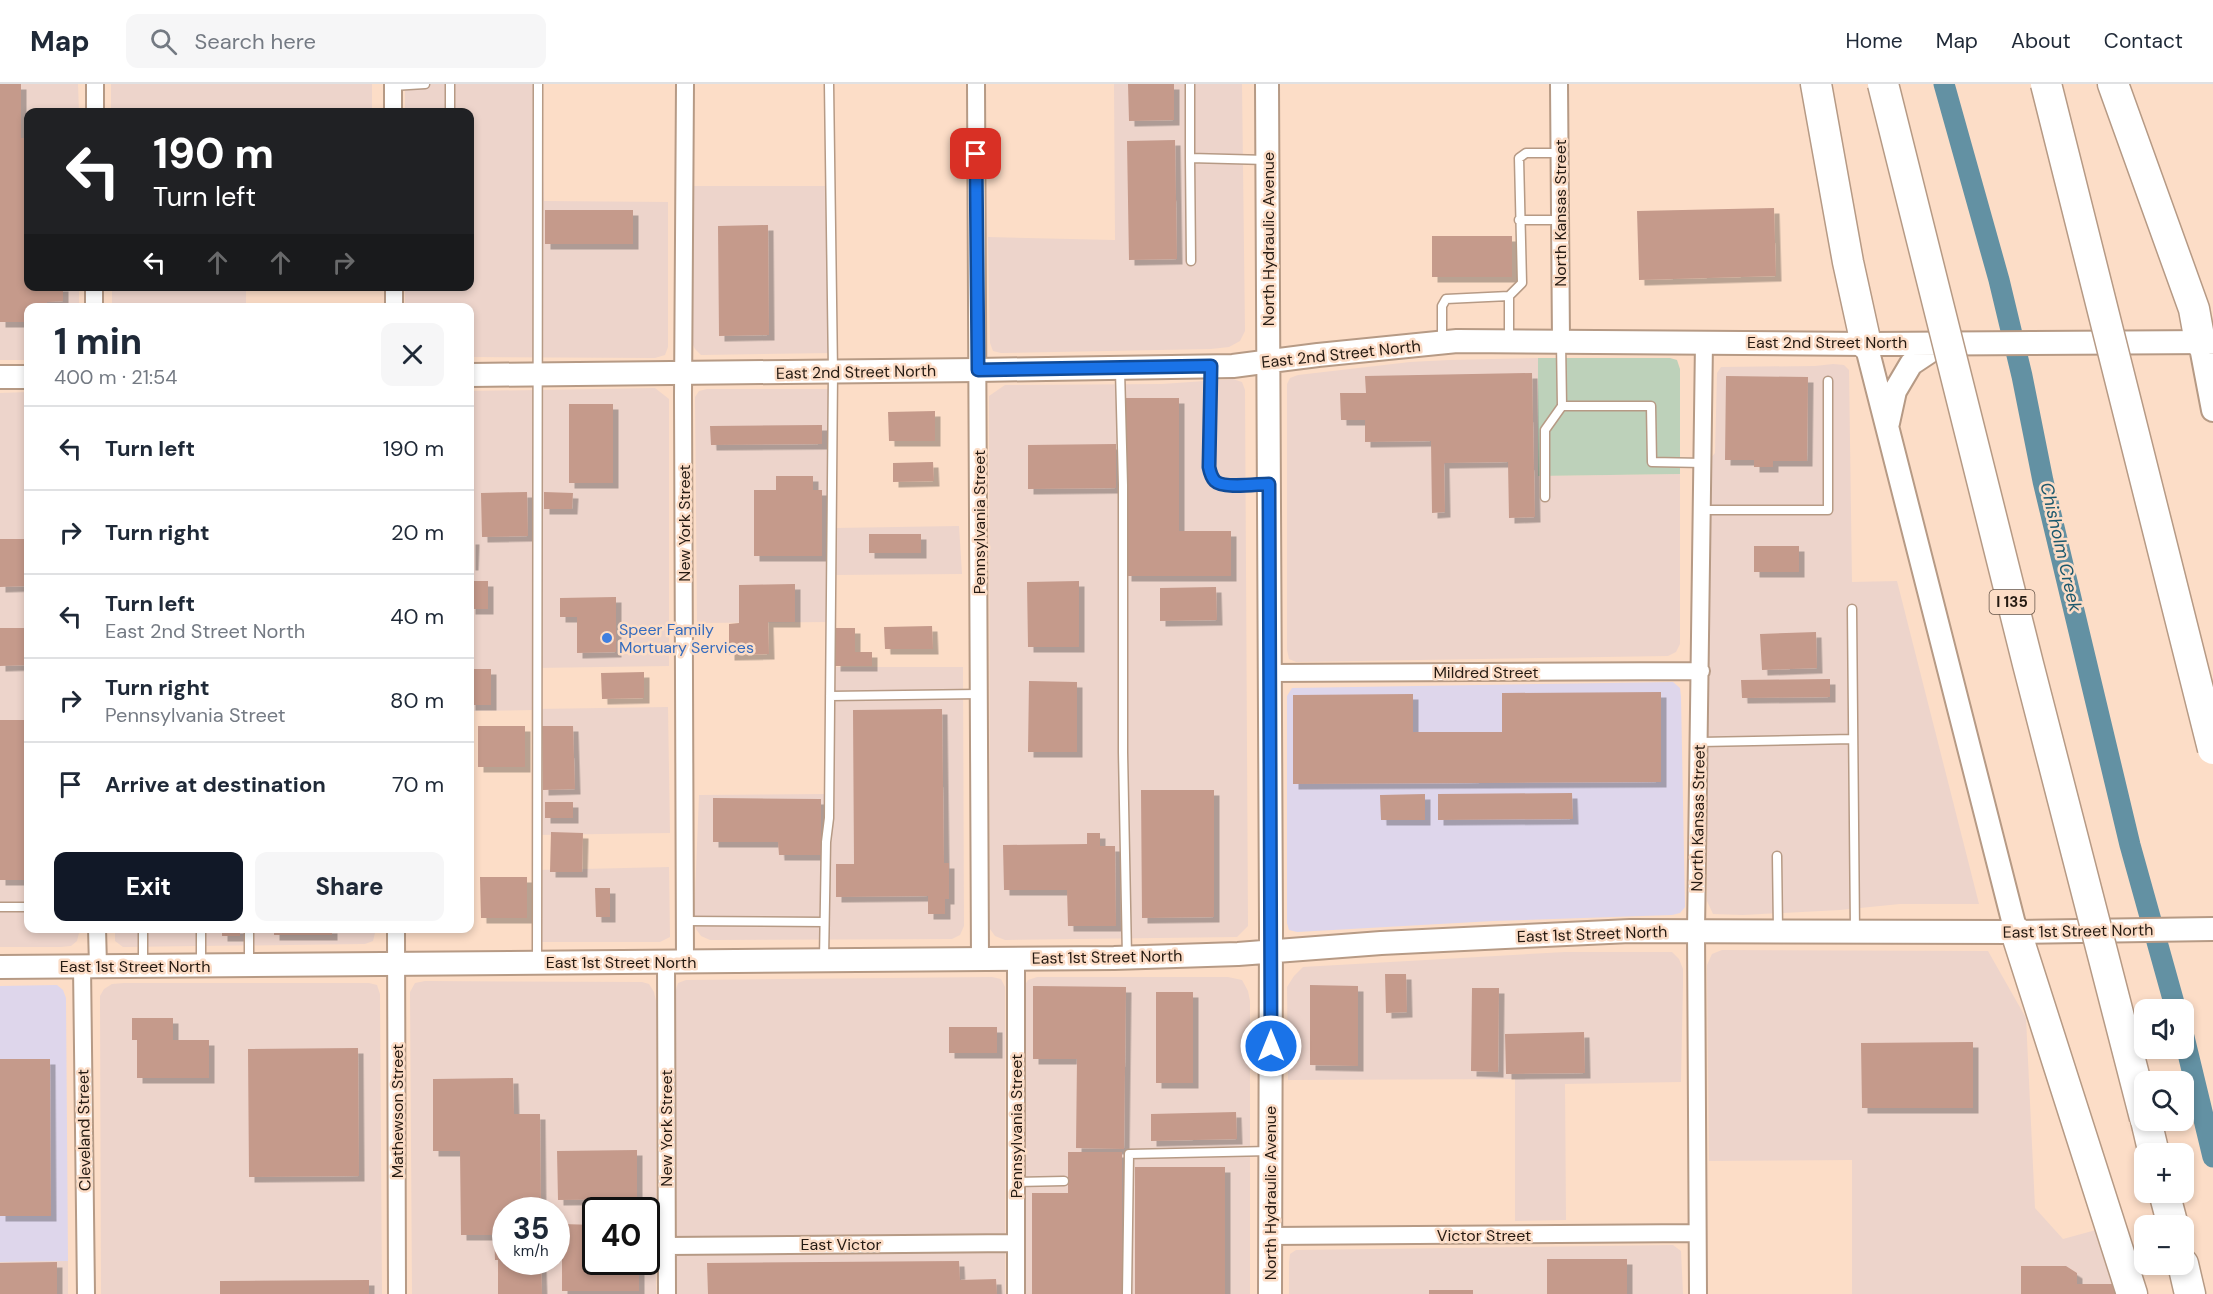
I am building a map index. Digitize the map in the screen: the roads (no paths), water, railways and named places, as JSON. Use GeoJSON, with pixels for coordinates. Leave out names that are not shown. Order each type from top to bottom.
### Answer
{"type":"FeatureCollection","features":[{"type":"Feature","properties":{"kind":"highway"},"geometry":{"type":"LineString","coordinates":[[1816,84],[1848,262],[1866,344]]}},
{"type":"Feature","properties":{"kind":"highway","name":"I 135"},"geometry":{"type":"LineString","coordinates":[[1883,84],[2134,1076]]}},
{"type":"Feature","properties":{"kind":"highway"},"geometry":{"type":"LineString","coordinates":[[2046,84],[2213,749]]}},
{"type":"Feature","properties":{"kind":"highway"},"geometry":{"type":"LineString","coordinates":[[2113,84],[2206,342]]}},
{"type":"Feature","properties":{"kind":"highway"},"geometry":{"type":"LineString","coordinates":[[2016,932],[2132,1294]]}},
{"type":"Feature","properties":{"kind":"highway"},"geometry":{"type":"LineString","coordinates":[[2186,1275],[2190,1294]]}},
{"type":"Feature","properties":{"kind":"street"},"geometry":{"type":"LineString","coordinates":[[95,84],[95,108]]}},
{"type":"Feature","properties":{"kind":"street","name":"New York Street"},"geometry":{"type":"LineString","coordinates":[[667,1294],[676,962],[685,921],[683,374],[685,84]]}},
{"type":"Feature","properties":{"kind":"street","name":"Pennsylvania Street"},"geometry":{"type":"LineString","coordinates":[[976,84],[980,959]]}},
{"type":"Feature","properties":{"kind":"street","name":"North Hydraulic Avenue"},"geometry":{"type":"LineString","coordinates":[[1267,84],[1271,951],[1270,1294]]}},
{"type":"Feature","properties":{"kind":"street","name":"North Kansas Street"},"geometry":{"type":"LineString","coordinates":[[1559,84],[1561,341]]}},
{"type":"Feature","properties":{"kind":"street"},"geometry":{"type":"LineString","coordinates":[[393,85],[393,108]]}},
{"type":"Feature","properties":{"kind":"street","name":"East 2nd Street North"},"geometry":{"type":"LineString","coordinates":[[474,375],[1211,366],[1442,343],[1509,341],[1866,344],[2206,342]]}},
{"type":"Feature","properties":{"kind":"street","name":"North Kansas Street"},"geometry":{"type":"LineString","coordinates":[[1698,1294],[1696,931],[1704,342]]}},
{"type":"Feature","properties":{"kind":"street"},"geometry":{"type":"LineString","coordinates":[[1887,426],[1895,391],[1911,364],[1944,342]]}},
{"type":"Feature","properties":{"kind":"street"},"geometry":{"type":"LineString","coordinates":[[2206,342],[2213,410]]}},
{"type":"Feature","properties":{"kind":"street"},"geometry":{"type":"LineString","coordinates":[[1866,344],[2016,932]]}},
{"type":"Feature","properties":{"kind":"street"},"geometry":{"type":"LineString","coordinates":[[0,377],[24,377]]}},
{"type":"Feature","properties":{"kind":"street","name":"Mildred Street"},"geometry":{"type":"LineString","coordinates":[[1270,673],[1701,671]]}},
{"type":"Feature","properties":{"kind":"street","name":"East 1st Street North"},"geometry":{"type":"LineString","coordinates":[[0,967],[1016,959],[1271,951],[1381,943],[1630,931],[2016,932],[2213,928]]}},
{"type":"Feature","properties":{"kind":"street","name":"Cleveland Street"},"geometry":{"type":"LineString","coordinates":[[86,1294],[90,966],[97,933]]}},
{"type":"Feature","properties":{"kind":"street","name":"Mathewson Street"},"geometry":{"type":"LineString","coordinates":[[396,933],[397,1294]]}},
{"type":"Feature","properties":{"kind":"street","name":"Pennsylvania Street"},"geometry":{"type":"LineString","coordinates":[[1016,959],[1016,1294]]}},
{"type":"Feature","properties":{"kind":"street","name":"Victor Street"},"geometry":{"type":"LineString","coordinates":[[1270,1236],[1697,1233]]}},
{"type":"Feature","properties":{"kind":"street","name":"East Victor"},"geometry":{"type":"LineString","coordinates":[[667,1246],[1016,1243]]}},
{"type":"Feature","properties":{"kind":"lane"},"geometry":{"type":"LineString","coordinates":[[393,85],[425,84]]}},
{"type":"Feature","properties":{"kind":"lane"},"geometry":{"type":"LineString","coordinates":[[450,84],[450,108]]}},
{"type":"Feature","properties":{"kind":"lane"},"geometry":{"type":"LineString","coordinates":[[537,963],[538,84]]}},
{"type":"Feature","properties":{"kind":"lane"},"geometry":{"type":"LineString","coordinates":[[824,961],[826,842],[829,818],[833,372],[829,84]]}},
{"type":"Feature","properties":{"kind":"lane"},"geometry":{"type":"LineString","coordinates":[[1190,84],[1191,261]]}},
{"type":"Feature","properties":{"kind":"lane"},"geometry":{"type":"LineString","coordinates":[[1442,343],[1442,306],[1446,298],[1509,296],[1522,283],[1519,158],[1526,153],[1560,153]]}},
{"type":"Feature","properties":{"kind":"lane"},"geometry":{"type":"LineString","coordinates":[[1190,158],[1268,160]]}},
{"type":"Feature","properties":{"kind":"lane"},"geometry":{"type":"LineString","coordinates":[[1519,220],[1560,220]]}},
{"type":"Feature","properties":{"kind":"lane"},"geometry":{"type":"LineString","coordinates":[[1509,296],[1509,341]]}},
{"type":"Feature","properties":{"kind":"lane"},"geometry":{"type":"LineString","coordinates":[[1545,497],[1545,430],[1562,406],[1561,341]]}},
{"type":"Feature","properties":{"kind":"lane"},"geometry":{"type":"LineString","coordinates":[[1211,366],[1209,467],[1211,476],[1216,483],[1226,485],[1269,484]]}},
{"type":"Feature","properties":{"kind":"lane"},"geometry":{"type":"LineString","coordinates":[[1120,368],[1127,957]]}},
{"type":"Feature","properties":{"kind":"lane"},"geometry":{"type":"LineString","coordinates":[[1702,510],[1828,510],[1828,381]]}},
{"type":"Feature","properties":{"kind":"lane"},"geometry":{"type":"LineString","coordinates":[[1562,406],[1651,406],[1652,462],[1703,463]]}},
{"type":"Feature","properties":{"kind":"lane"},"geometry":{"type":"LineString","coordinates":[[1852,609],[1855,931]]}},
{"type":"Feature","properties":{"kind":"lane"},"geometry":{"type":"LineString","coordinates":[[830,696],[979,694]]}},
{"type":"Feature","properties":{"kind":"lane"},"geometry":{"type":"LineString","coordinates":[[1700,742],[1853,739]]}},
{"type":"Feature","properties":{"kind":"lane"},"geometry":{"type":"LineString","coordinates":[[1777,856],[1778,931]]}},
{"type":"Feature","properties":{"kind":"lane"},"geometry":{"type":"LineString","coordinates":[[0,907],[24,907]]}},
{"type":"Feature","properties":{"kind":"lane"},"geometry":{"type":"LineString","coordinates":[[685,921],[824,922]]}},
{"type":"Feature","properties":{"kind":"lane"},"geometry":{"type":"LineString","coordinates":[[143,933],[143,966]]}},
{"type":"Feature","properties":{"kind":"lane"},"geometry":{"type":"LineString","coordinates":[[201,933],[201,965]]}},
{"type":"Feature","properties":{"kind":"lane"},"geometry":{"type":"LineString","coordinates":[[249,933],[249,965]]}},
{"type":"Feature","properties":{"kind":"lane"},"geometry":{"type":"LineString","coordinates":[[1127,1294],[1129,1154],[1270,1151]]}},
{"type":"Feature","properties":{"kind":"lane"},"geometry":{"type":"LineString","coordinates":[[1016,1182],[1064,1181]]}},
{"type":"Feature","properties":{"kind":"waterway","name":"Chisholm Creek"},"geometry":{"type":"LineString","coordinates":[[1944,84],[1999,280],[2022,376],[2043,481],[2130,845],[2173,999]]}},
{"type":"Feature","properties":{"kind":"waterway","name":"Chisholm Creek"},"geometry":{"type":"LineString","coordinates":[[2189,1059],[2213,1157]]}},
{"type":"Feature","properties":{"kind":"place","name":"Speer Family Mortuary Services"},"geometry":{"type":"Point","coordinates":[607,638]}}]}
